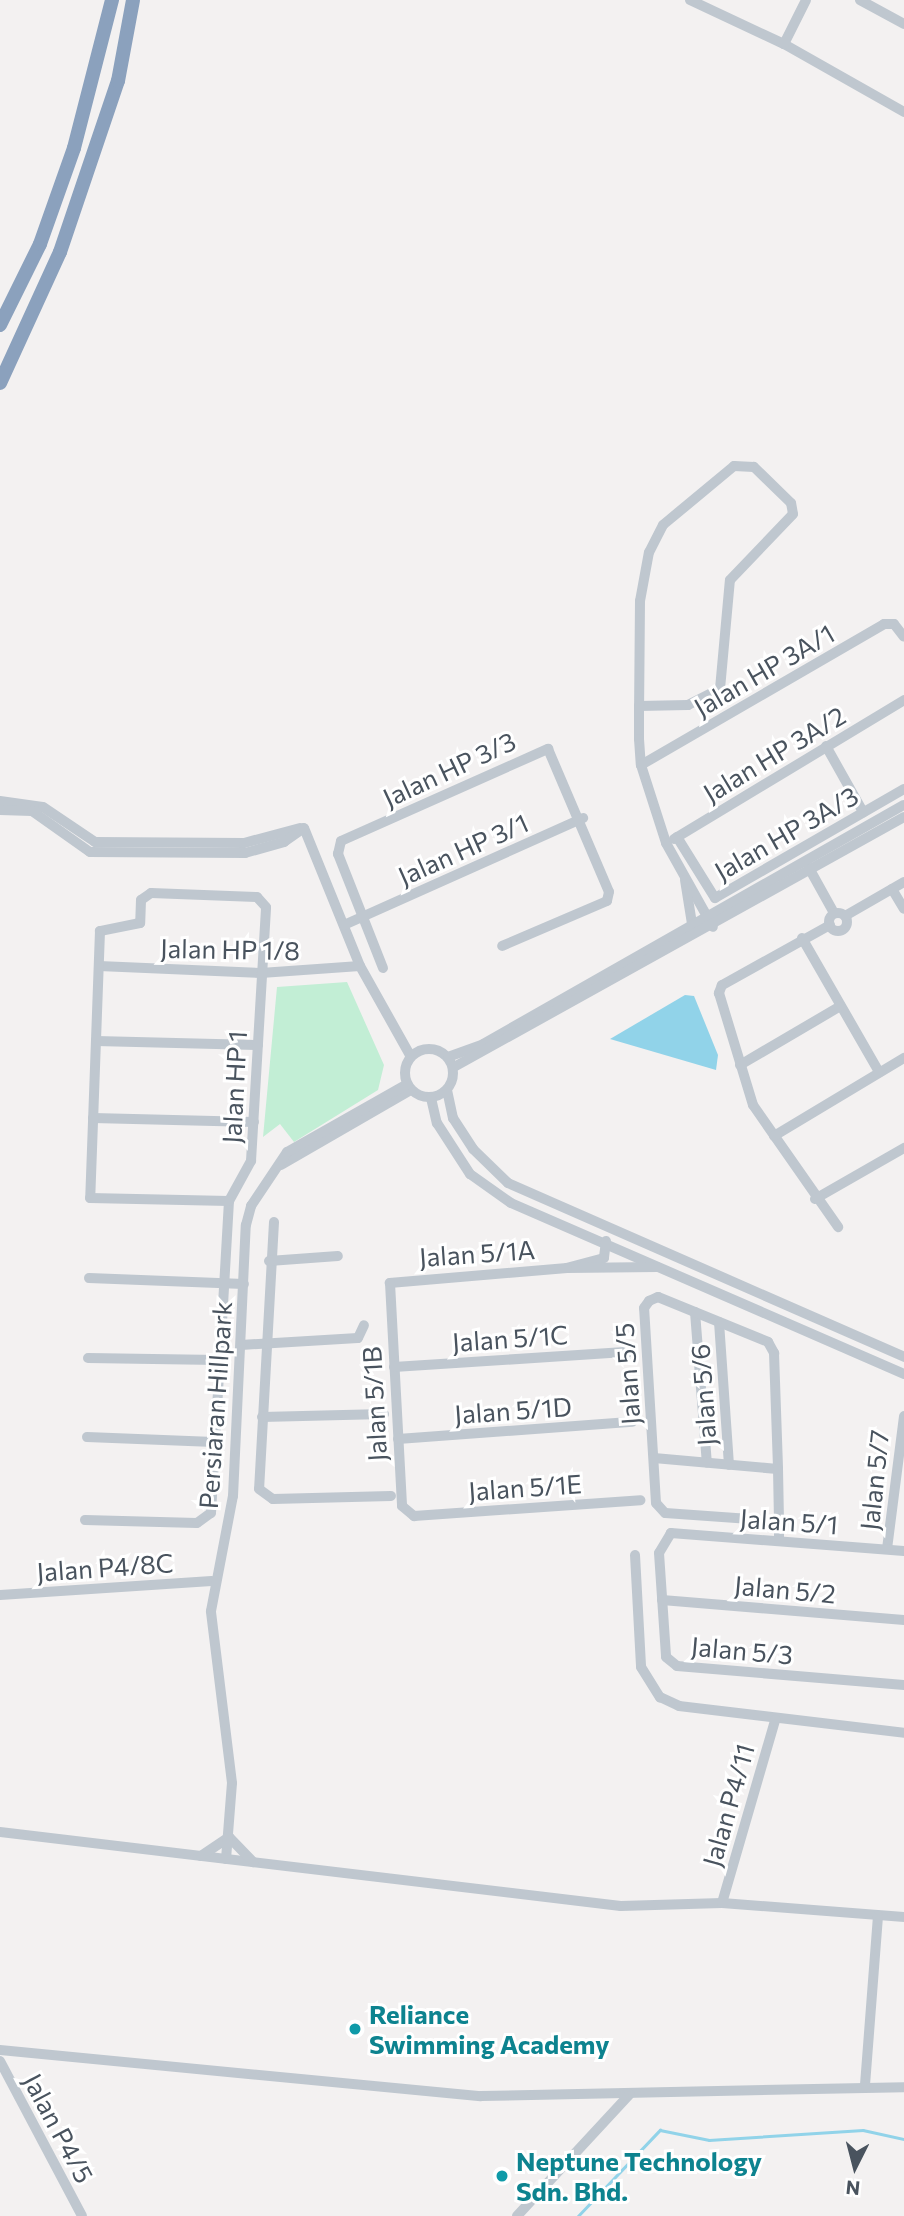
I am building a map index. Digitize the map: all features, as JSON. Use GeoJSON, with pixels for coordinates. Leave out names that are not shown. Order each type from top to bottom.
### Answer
{"type":"FeatureCollection","features":[{"type":"Feature","properties":{"kind":"highway"},"geometry":{"type":"LineString","coordinates":[[0,325],[40,244],[74,148],[112,0]]}},
{"type":"Feature","properties":{"kind":"highway"},"geometry":{"type":"LineString","coordinates":[[0,383],[60,252],[118,81],[133,0]]}},
{"type":"Feature","properties":{"kind":"street"},"geometry":{"type":"LineString","coordinates":[[690,0],[784,44],[904,112]]}},
{"type":"Feature","properties":{"kind":"street"},"geometry":{"type":"LineString","coordinates":[[784,44],[806,0]]}},
{"type":"Feature","properties":{"kind":"street"},"geometry":{"type":"LineString","coordinates":[[860,0],[904,24]]}},
{"type":"Feature","properties":{"kind":"street"},"geometry":{"type":"LineString","coordinates":[[639,706],[688,705],[720,689],[730,580],[793,514],[791,503],[754,467],[734,466],[663,525],[649,552],[640,601],[639,706],[641,765],[666,843],[711,922]]}},
{"type":"Feature","properties":{"kind":"street","name":"Jalan HP 3A/1"},"geometry":{"type":"LineString","coordinates":[[641,765],[884,624],[894,624],[904,637]]}},
{"type":"Feature","properties":{"kind":"street","name":"Jalan HP 3A/2"},"geometry":{"type":"LineString","coordinates":[[666,843],[904,700]]}},
{"type":"Feature","properties":{"kind":"street"},"geometry":{"type":"LineString","coordinates":[[826,746],[863,812]]}},
{"type":"Feature","properties":{"kind":"street","name":"Jalan HP 3/3"},"geometry":{"type":"LineString","coordinates":[[360,917],[338,846],[542,749],[552,754],[583,818]]}},
{"type":"Feature","properties":{"kind":"street","name":"Jalan HP 3A/3"},"geometry":{"type":"LineString","coordinates":[[677,837],[715,898],[904,789]]}},
{"type":"Feature","properties":{"kind":"street"},"geometry":{"type":"LineString","coordinates":[[0,801],[43,807],[95,842],[244,843],[304,828]]}},
{"type":"Feature","properties":{"kind":"street"},"geometry":{"type":"LineString","coordinates":[[904,805],[808,866],[454,1067],[447,1090],[453,1118],[500,1178],[841,1324],[904,1357]]}},
{"type":"Feature","properties":{"kind":"street"},"geometry":{"type":"LineString","coordinates":[[0,810],[32,811],[90,852],[245,853],[284,842],[304,828]]}},
{"type":"Feature","properties":{"kind":"street"},"geometry":{"type":"LineString","coordinates":[[808,866],[904,817]]}},
{"type":"Feature","properties":{"kind":"street"},"geometry":{"type":"LineString","coordinates":[[502,946],[607,901],[609,892],[583,818]]}},
{"type":"Feature","properties":{"kind":"street","name":"Jalan HP 3/1"},"geometry":{"type":"LineString","coordinates":[[344,925],[583,818]]}},
{"type":"Feature","properties":{"kind":"street"},"geometry":{"type":"LineString","coordinates":[[304,828],[360,966],[411,1057],[409,1087],[431,1098],[437,1123],[470,1174],[511,1203],[838,1341],[904,1374]]}},
{"type":"Feature","properties":{"kind":"street"},"geometry":{"type":"LineString","coordinates":[[163,843],[171,853]]}},
{"type":"Feature","properties":{"kind":"street"},"geometry":{"type":"LineString","coordinates":[[808,866],[834,914],[830,925],[722,985],[719,993],[753,1105],[815,1199],[838,1227]]}},
{"type":"Feature","properties":{"kind":"street"},"geometry":{"type":"LineString","coordinates":[[685,880],[694,932]]}},
{"type":"Feature","properties":{"kind":"street"},"geometry":{"type":"LineString","coordinates":[[834,914],[845,916],[904,882]]}},
{"type":"Feature","properties":{"kind":"street"},"geometry":{"type":"LineString","coordinates":[[892,889],[904,909]]}},
{"type":"Feature","properties":{"kind":"street","name":"Jalan HP 1"},"geometry":{"type":"LineString","coordinates":[[85,1520],[197,1524],[211,1513],[222,1283],[229,1200],[251,1161],[266,907],[257,897],[151,893],[141,900],[140,923],[105,925],[100,932],[99,966]]}},
{"type":"Feature","properties":{"kind":"street"},"geometry":{"type":"LineString","coordinates":[[830,925],[844,930],[845,916]]}},
{"type":"Feature","properties":{"kind":"street"},"geometry":{"type":"LineString","coordinates":[[360,917],[383,968]]}},
{"type":"Feature","properties":{"kind":"street"},"geometry":{"type":"LineString","coordinates":[[447,1056],[483,1044],[694,932]]}},
{"type":"Feature","properties":{"kind":"street"},"geometry":{"type":"LineString","coordinates":[[802,939],[879,1072]]}},
{"type":"Feature","properties":{"kind":"street"},"geometry":{"type":"LineString","coordinates":[[99,966],[90,1198],[229,1200]]}},
{"type":"Feature","properties":{"kind":"street","name":"Jalan HP 1/8"},"geometry":{"type":"LineString","coordinates":[[99,966],[261,972],[360,966]]}},
{"type":"Feature","properties":{"kind":"street"},"geometry":{"type":"LineString","coordinates":[[740,1065],[839,1007]]}},
{"type":"Feature","properties":{"kind":"street"},"geometry":{"type":"LineString","coordinates":[[96,1041],[258,1045]]}},
{"type":"Feature","properties":{"kind":"street"},"geometry":{"type":"LineString","coordinates":[[411,1057],[433,1049],[447,1056],[454,1067]]}},
{"type":"Feature","properties":{"kind":"street"},"geometry":{"type":"LineString","coordinates":[[774,1136],[904,1058]]}},
{"type":"Feature","properties":{"kind":"street","name":"Persiaran Hillpark"},"geometry":{"type":"LineString","coordinates":[[226,1859],[232,1783],[212,1581],[233,1496],[244,1284],[251,1206],[274,1169],[409,1087]]}},
{"type":"Feature","properties":{"kind":"street"},"geometry":{"type":"LineString","coordinates":[[431,1098],[447,1090]]}},
{"type":"Feature","properties":{"kind":"street"},"geometry":{"type":"LineString","coordinates":[[93,1118],[254,1122]]}},
{"type":"Feature","properties":{"kind":"street"},"geometry":{"type":"LineString","coordinates":[[815,1199],[904,1148]]}},
{"type":"Feature","properties":{"kind":"street"},"geometry":{"type":"LineString","coordinates":[[274,1222],[269,1261],[258,1480],[272,1499],[391,1496]]}},
{"type":"Feature","properties":{"kind":"street"},"geometry":{"type":"LineString","coordinates":[[567,1268],[604,1258],[606,1241]]}},
{"type":"Feature","properties":{"kind":"street"},"geometry":{"type":"LineString","coordinates":[[621,1248],[663,1259],[675,1255]]}},
{"type":"Feature","properties":{"kind":"street"},"geometry":{"type":"LineString","coordinates":[[675,1255],[686,1276]]}},
{"type":"Feature","properties":{"kind":"street"},"geometry":{"type":"LineString","coordinates":[[269,1261],[338,1256]]}},
{"type":"Feature","properties":{"kind":"street"},"geometry":{"type":"LineString","coordinates":[[567,1268],[668,1268]]}},
{"type":"Feature","properties":{"kind":"street","name":"Jalan 5/1A"},"geometry":{"type":"LineString","coordinates":[[390,1283],[567,1268]]}},
{"type":"Feature","properties":{"kind":"street"},"geometry":{"type":"LineString","coordinates":[[89,1278],[244,1284]]}},
{"type":"Feature","properties":{"kind":"street","name":"Jalan 5/1B"},"geometry":{"type":"LineString","coordinates":[[390,1283],[402,1506],[414,1516]]}},
{"type":"Feature","properties":{"kind":"street","name":"Jalan 5/5"},"geometry":{"type":"LineString","coordinates":[[779,1521],[665,1513],[656,1503],[644,1308],[658,1297],[768,1342],[774,1353],[778,1469],[779,1521],[779,1541]]}},
{"type":"Feature","properties":{"kind":"street"},"geometry":{"type":"LineString","coordinates":[[695,1312],[707,1463]]}},
{"type":"Feature","properties":{"kind":"street","name":"Jalan 5/6"},"geometry":{"type":"LineString","coordinates":[[719,1322],[729,1465]]}},
{"type":"Feature","properties":{"kind":"street"},"geometry":{"type":"LineString","coordinates":[[838,1341],[841,1324]]}},
{"type":"Feature","properties":{"kind":"street"},"geometry":{"type":"LineString","coordinates":[[241,1345],[358,1338],[364,1325]]}},
{"type":"Feature","properties":{"kind":"street","name":"Jalan 5/1C"},"geometry":{"type":"LineString","coordinates":[[394,1367],[629,1352]]}},
{"type":"Feature","properties":{"kind":"street"},"geometry":{"type":"LineString","coordinates":[[88,1358],[218,1360]]}},
{"type":"Feature","properties":{"kind":"street"},"geometry":{"type":"LineString","coordinates":[[262,1417],[384,1414]]}},
{"type":"Feature","properties":{"kind":"street","name":"Jalan 5/7"},"geometry":{"type":"LineString","coordinates":[[887,1549],[904,1416]]}},
{"type":"Feature","properties":{"kind":"street","name":"Jalan 5/1D"},"geometry":{"type":"LineString","coordinates":[[398,1439],[632,1422]]}},
{"type":"Feature","properties":{"kind":"street"},"geometry":{"type":"LineString","coordinates":[[87,1437],[214,1442]]}},
{"type":"Feature","properties":{"kind":"street"},"geometry":{"type":"LineString","coordinates":[[654,1458],[778,1469]]}},
{"type":"Feature","properties":{"kind":"street","name":"Jalan 5/1E"},"geometry":{"type":"LineString","coordinates":[[414,1516],[640,1500]]}},
{"type":"Feature","properties":{"kind":"street","name":"Jalan 5/1"},"geometry":{"type":"LineString","coordinates":[[671,1533],[904,1551]]}},
{"type":"Feature","properties":{"kind":"street","name":"Jalan 5/3"},"geometry":{"type":"LineString","coordinates":[[671,1533],[659,1553],[666,1657],[677,1666],[904,1685]]}},
{"type":"Feature","properties":{"kind":"street","name":"Jalan P4/11"},"geometry":{"type":"LineString","coordinates":[[635,1555],[641,1667],[647,1685],[678,1706],[775,1720],[904,1732]]}},
{"type":"Feature","properties":{"kind":"street","name":"Jalan P4/8C"},"geometry":{"type":"LineString","coordinates":[[0,1595],[212,1581]]}},
{"type":"Feature","properties":{"kind":"street","name":"Jalan 5/2"},"geometry":{"type":"LineString","coordinates":[[662,1600],[904,1620]]}},
{"type":"Feature","properties":{"kind":"street","name":"Jalan P4/11"},"geometry":{"type":"LineString","coordinates":[[722,1903],[775,1720]]}},
{"type":"Feature","properties":{"kind":"street"},"geometry":{"type":"LineString","coordinates":[[0,1832],[621,1906],[722,1903],[904,1917]]}},
{"type":"Feature","properties":{"kind":"street"},"geometry":{"type":"LineString","coordinates":[[201,1856],[229,1837],[253,1863]]}},
{"type":"Feature","properties":{"kind":"street"},"geometry":{"type":"LineString","coordinates":[[866,2085],[878,1915]]}},
{"type":"Feature","properties":{"kind":"street"},"geometry":{"type":"LineString","coordinates":[[0,2050],[481,2096],[630,2094],[866,2085],[904,2087]]}},
{"type":"Feature","properties":{"kind":"street","name":"Jalan P4/5"},"geometry":{"type":"LineString","coordinates":[[0,2061],[3,2074],[82,2216]]}},
{"type":"Feature","properties":{"kind":"street"},"geometry":{"type":"LineString","coordinates":[[517,2216],[630,2094]]}},
{"type":"Feature","properties":{"kind":"green space"},"geometry":{"type":"Polygon","coordinates":[[[347,982],[384,1065],[378,1090],[294,1142],[280,1124],[263,1137],[277,987],[347,982]]]}},
{"type":"Feature","properties":{"kind":"water"},"geometry":{"type":"Polygon","coordinates":[[[685,995],[694,996],[718,1055],[716,1070],[610,1039],[685,995]]]}},
{"type":"Feature","properties":{"kind":"waterway"},"geometry":{"type":"LineString","coordinates":[[578,2216],[660,2130],[709,2140],[863,2130],[904,2139]]}},
{"type":"Feature","properties":{"kind":"place","name":"Reliance Swimming Academy"},"geometry":{"type":"Point","coordinates":[355,2029]}},
{"type":"Feature","properties":{"kind":"place","name":"Neptune Technology Sdn. Bhd."},"geometry":{"type":"Point","coordinates":[502,2176]}}]}
